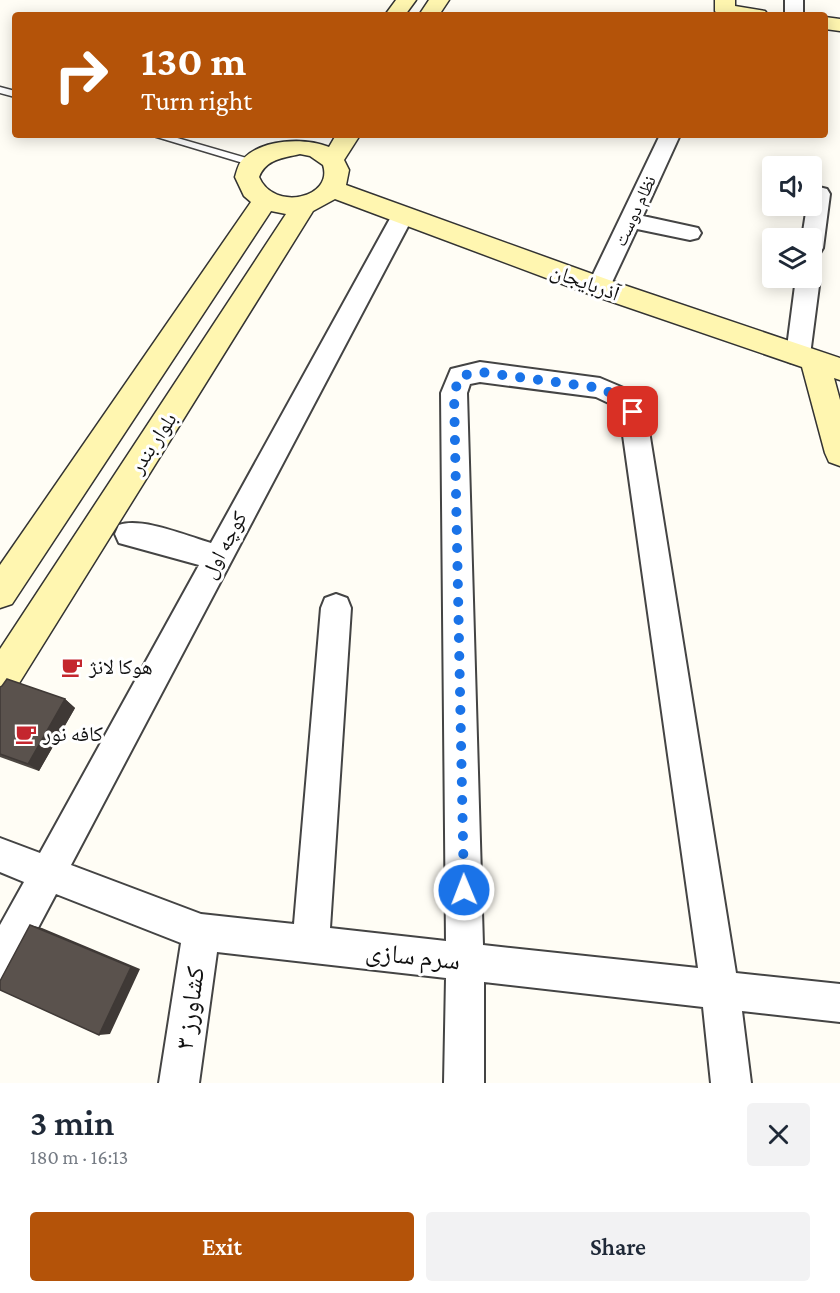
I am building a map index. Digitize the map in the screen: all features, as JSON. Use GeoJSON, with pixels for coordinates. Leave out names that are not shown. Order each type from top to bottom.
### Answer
{"type":"FeatureCollection","features":[{"type":"Feature","properties":{"kind":"main road"},"geometry":{"type":"LineString","coordinates":[[725,9],[742,12]]}},
{"type":"Feature","properties":{"kind":"main road"},"geometry":{"type":"LineString","coordinates":[[332,160],[346,138]]}},
{"type":"Feature","properties":{"kind":"main road"},"geometry":{"type":"LineString","coordinates":[[304,141],[332,160],[337,169],[337,179],[332,189],[320,198],[305,204],[284,206],[265,201],[253,194],[247,184],[247,174],[253,164],[265,154],[304,141]]}},
{"type":"Feature","properties":{"kind":"main road","name":"آذربایجان"},"geometry":{"type":"LineString","coordinates":[[332,189],[599,287],[817,361]]}},
{"type":"Feature","properties":{"kind":"main road","name":"بلوار بندر"},"geometry":{"type":"LineString","coordinates":[[0,593],[265,201]]}},
{"type":"Feature","properties":{"kind":"main road","name":"بلوار بندر"},"geometry":{"type":"LineString","coordinates":[[0,681],[305,204]]}},
{"type":"Feature","properties":{"kind":"main road"},"geometry":{"type":"LineString","coordinates":[[210,285],[248,295]]}},
{"type":"Feature","properties":{"kind":"main road"},"geometry":{"type":"LineString","coordinates":[[817,361],[840,453]]}},
{"type":"Feature","properties":{"kind":"street","name":"نظام دوست"},"geometry":{"type":"LineString","coordinates":[[599,287],[669,138]]}},
{"type":"Feature","properties":{"kind":"street","name":"کوچه اول"},"geometry":{"type":"LineString","coordinates":[[0,962],[403,215]]}},
{"type":"Feature","properties":{"kind":"street"},"geometry":{"type":"LineString","coordinates":[[630,220],[690,233]]}},
{"type":"Feature","properties":{"kind":"street"},"geometry":{"type":"LineString","coordinates":[[809,288],[817,361]]}},
{"type":"Feature","properties":{"kind":"street"},"geometry":{"type":"LineString","coordinates":[[464,1083],[465,961],[454,393],[460,376],[480,372],[600,388],[624,399],[633,412],[720,989],[731,1083]]}},
{"type":"Feature","properties":{"kind":"street"},"geometry":{"type":"LineString","coordinates":[[129,534],[177,545],[217,558]]}},
{"type":"Feature","properties":{"kind":"street"},"geometry":{"type":"LineString","coordinates":[[311,944],[336,608]]}},
{"type":"Feature","properties":{"kind":"street","name":"سرم سازی"},"geometry":{"type":"LineString","coordinates":[[0,855],[201,932],[840,1003]]}},
{"type":"Feature","properties":{"kind":"street","name":"کشاورز ۳"},"geometry":{"type":"LineString","coordinates":[[179,1083],[201,932]]}},
{"type":"Feature","properties":{"kind":"lane"},"geometry":{"type":"LineString","coordinates":[[165,138],[253,164]]}},
{"type":"Feature","properties":{"kind":"building"},"geometry":{"type":"Polygon","coordinates":[[[7,679],[65,699],[28,764],[0,754],[0,687],[7,679]]]}},
{"type":"Feature","properties":{"kind":"building"},"geometry":{"type":"Polygon","coordinates":[[[30,925],[131,967],[99,1035],[0,990],[0,981],[30,925]]]}},
{"type":"Feature","properties":{"kind":"place","name":"هوكا لانژ"},"geometry":{"type":"Point","coordinates":[72,667]}},
{"type":"Feature","properties":{"kind":"place","name":"کافه نور"},"geometry":{"type":"Point","coordinates":[26,734]}},
{"type":"Feature","properties":{"kind":"route"},"geometry":{"type":"LineString","coordinates":[[464,890],[454,393],[460,376],[480,372],[600,388],[624,399],[633,412]]}}]}
